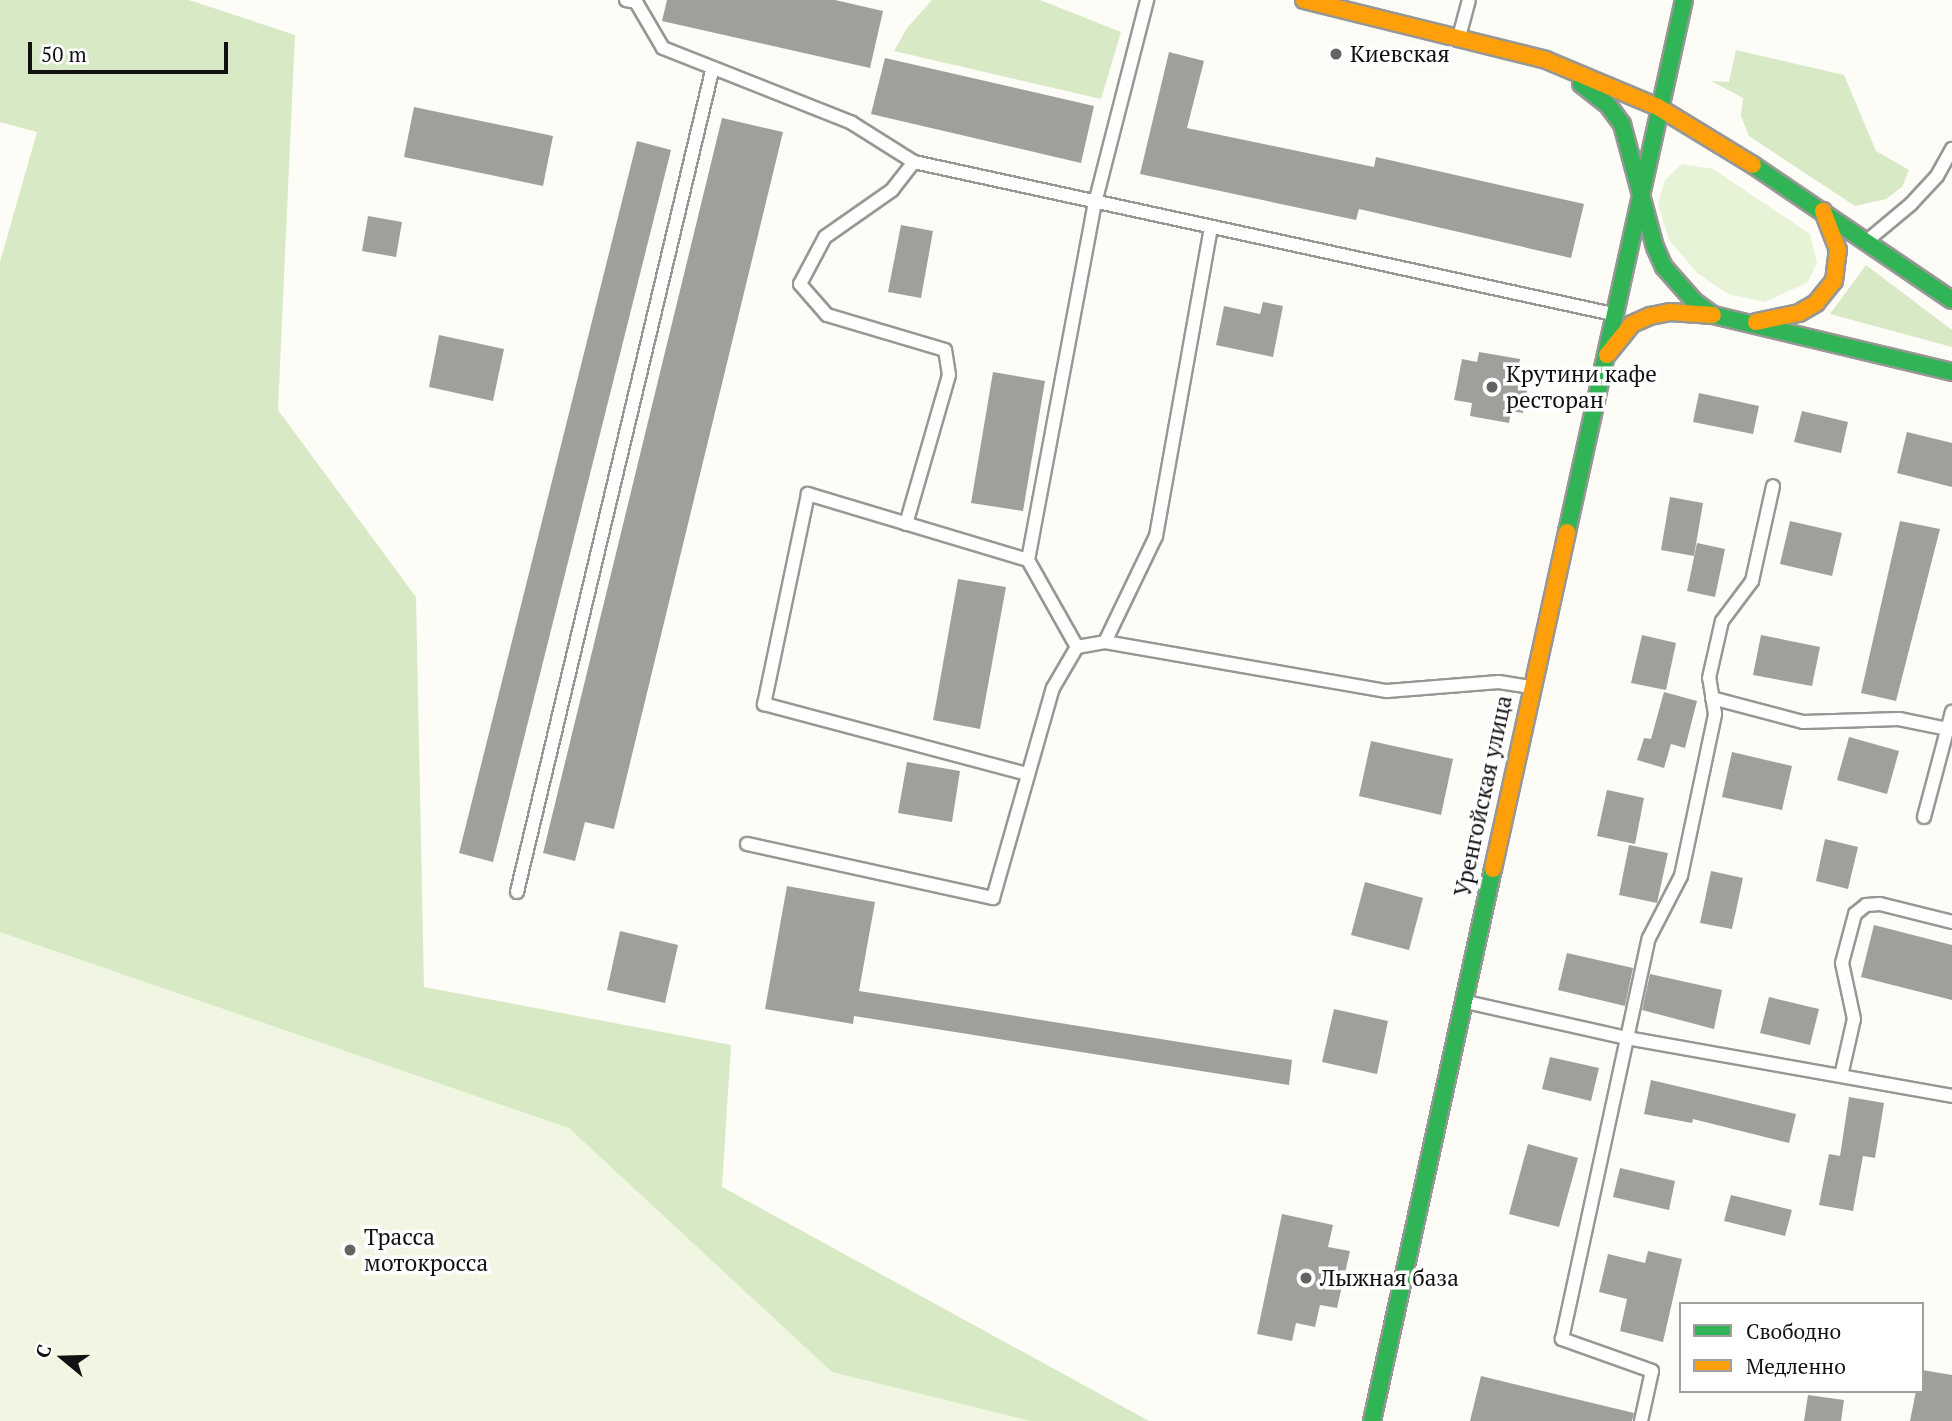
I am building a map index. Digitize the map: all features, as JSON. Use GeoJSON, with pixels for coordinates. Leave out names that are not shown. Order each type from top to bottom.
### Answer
{"type":"FeatureCollection","features":[{"type":"Feature","properties":{"kind":"street"},"geometry":{"type":"LineString","coordinates":[[1304,0],[1546,60],[1658,107],[1741,157],[1952,300]]}},
{"type":"Feature","properties":{"kind":"street","name":"Уренгойская улица"},"geometry":{"type":"LineString","coordinates":[[1372,1421],[1598,377],[1684,0]]}},
{"type":"Feature","properties":{"kind":"street"},"geometry":{"type":"LineString","coordinates":[[1546,60],[1608,105],[1627,136],[1641,182],[1647,222],[1664,267],[1695,302],[1713,315]]}},
{"type":"Feature","properties":{"kind":"street"},"geometry":{"type":"LineString","coordinates":[[1641,182],[1650,162],[1675,146],[1706,145],[1741,157]]}},
{"type":"Feature","properties":{"kind":"street"},"geometry":{"type":"LineString","coordinates":[[1733,320],[1782,319],[1816,303],[1826,293],[1834,281],[1838,250],[1823,211]]}},
{"type":"Feature","properties":{"kind":"street"},"geometry":{"type":"LineString","coordinates":[[1598,377],[1612,344],[1632,324],[1670,312],[1713,315],[1952,372]]}},
{"type":"Feature","properties":{"kind":"lane"},"geometry":{"type":"LineString","coordinates":[[626,0],[636,2],[663,48],[712,71],[852,123],[914,162],[1613,314]]}},
{"type":"Feature","properties":{"kind":"lane"},"geometry":{"type":"LineString","coordinates":[[1077,648],[1028,560],[1095,203],[1147,0]]}},
{"type":"Feature","properties":{"kind":"lane"},"geometry":{"type":"LineString","coordinates":[[1459,37],[1469,0]]}},
{"type":"Feature","properties":{"kind":"lane"},"geometry":{"type":"LineString","coordinates":[[517,892],[712,71]]}},
{"type":"Feature","properties":{"kind":"lane"},"geometry":{"type":"LineString","coordinates":[[1867,241],[1911,204],[1937,176],[1952,149]]}},
{"type":"Feature","properties":{"kind":"lane"},"geometry":{"type":"LineString","coordinates":[[906,524],[949,376],[945,350],[827,315],[800,284],[825,237],[892,190],[914,162]]}},
{"type":"Feature","properties":{"kind":"lane"},"geometry":{"type":"LineString","coordinates":[[1105,642],[1156,536],[1211,228]]}},
{"type":"Feature","properties":{"kind":"lane"},"geometry":{"type":"LineString","coordinates":[[1641,1421],[1652,1371],[1562,1339],[1649,938],[1681,876],[1715,715],[1709,678],[1722,621],[1752,581],[1773,486]]}},
{"type":"Feature","properties":{"kind":"lane"},"geometry":{"type":"LineString","coordinates":[[1028,560],[808,494],[764,704],[1028,774]]}},
{"type":"Feature","properties":{"kind":"lane"},"geometry":{"type":"LineString","coordinates":[[747,844],[993,898],[1053,688],[1077,648],[1105,642],[1387,691],[1492,682],[1530,687]]}},
{"type":"Feature","properties":{"kind":"lane"},"geometry":{"type":"LineString","coordinates":[[1712,698],[1803,722],[1899,719],[1950,730]]}},
{"type":"Feature","properties":{"kind":"lane"},"geometry":{"type":"LineString","coordinates":[[1924,817],[1950,730],[1952,712]]}},
{"type":"Feature","properties":{"kind":"lane"},"geometry":{"type":"LineString","coordinates":[[1841,1076],[1854,1019],[1842,963],[1855,914],[1866,905],[1880,904],[1952,922]]}},
{"type":"Feature","properties":{"kind":"lane"},"geometry":{"type":"LineString","coordinates":[[1462,1001],[1626,1038],[1952,1096]]}},
{"type":"Feature","properties":{"kind":"green space"},"geometry":{"type":"Polygon","coordinates":[[[0,0],[189,0],[295,35],[278,410],[416,597],[424,987],[731,1045],[722,1187],[1149,1421],[0,1421],[0,262],[37,132],[0,122],[0,0]]]}},
{"type":"Feature","properties":{"kind":"green space"},"geometry":{"type":"Polygon","coordinates":[[[932,0],[1040,0],[1121,32],[1101,99],[894,51],[907,28],[932,0]]]}},
{"type":"Feature","properties":{"kind":"green space"},"geometry":{"type":"Polygon","coordinates":[[[1736,50],[1844,75],[1876,151],[1909,170],[1902,187],[1886,199],[1855,206],[1749,136],[1741,116],[1743,98],[1711,81],[1729,82],[1736,50]]]}},
{"type":"Feature","properties":{"kind":"green space"},"geometry":{"type":"Polygon","coordinates":[[[1682,164],[1713,169],[1810,234],[1817,263],[1807,283],[1764,302],[1728,294],[1697,273],[1669,240],[1658,204],[1665,180],[1682,164]]]}},
{"type":"Feature","properties":{"kind":"green space"},"geometry":{"type":"Polygon","coordinates":[[[1866,265],[1952,330],[1952,347],[1830,314],[1866,265]]]}},
{"type":"Feature","properties":{"kind":"green space","name":"Трасса мотокросса"},"geometry":{"type":"Polygon","coordinates":[[[0,932],[569,1128],[832,1372],[1031,1421],[0,1421],[0,932]]]}},
{"type":"Feature","properties":{"kind":"building"},"geometry":{"type":"Polygon","coordinates":[[[667,0],[835,0],[883,11],[870,68],[662,21],[667,0]]]}},
{"type":"Feature","properties":{"kind":"building"},"geometry":{"type":"Polygon","coordinates":[[[1169,52],[1204,61],[1187,128],[1374,167],[1376,157],[1584,204],[1571,258],[1359,209],[1356,220],[1140,174],[1169,52]]]}},
{"type":"Feature","properties":{"kind":"building"},"geometry":{"type":"Polygon","coordinates":[[[885,58],[1094,106],[1081,163],[871,114],[885,58]]]}},
{"type":"Feature","properties":{"kind":"building"},"geometry":{"type":"Polygon","coordinates":[[[414,107],[553,136],[543,186],[404,157],[414,107]]]}},
{"type":"Feature","properties":{"kind":"building"},"geometry":{"type":"Polygon","coordinates":[[[722,118],[783,132],[614,829],[585,822],[575,861],[543,853],[722,118]]]}},
{"type":"Feature","properties":{"kind":"building"},"geometry":{"type":"Polygon","coordinates":[[[637,141],[671,150],[493,862],[459,853],[637,141]]]}},
{"type":"Feature","properties":{"kind":"building"},"geometry":{"type":"Polygon","coordinates":[[[368,216],[402,222],[396,257],[362,251],[368,216]]]}},
{"type":"Feature","properties":{"kind":"building"},"geometry":{"type":"Polygon","coordinates":[[[901,225],[933,231],[921,298],[888,292],[901,225]]]}},
{"type":"Feature","properties":{"kind":"building"},"geometry":{"type":"Polygon","coordinates":[[[1263,302],[1283,306],[1273,357],[1216,345],[1224,306],[1260,314],[1263,302]]]}},
{"type":"Feature","properties":{"kind":"building"},"geometry":{"type":"Polygon","coordinates":[[[439,335],[504,349],[493,401],[429,387],[439,335]]]}},
{"type":"Feature","properties":{"kind":"building","name":"Крутини кафе ресторан"},"geometry":{"type":"Polygon","coordinates":[[[1479,352],[1520,359],[1518,373],[1530,375],[1523,413],[1511,411],[1509,423],[1470,416],[1472,403],[1454,400],[1462,359],[1477,362],[1479,352]]]}},
{"type":"Feature","properties":{"kind":"building"},"geometry":{"type":"Polygon","coordinates":[[[993,372],[1045,381],[1023,511],[971,503],[993,372]]]}},
{"type":"Feature","properties":{"kind":"building"},"geometry":{"type":"Polygon","coordinates":[[[1699,393],[1759,406],[1753,434],[1693,422],[1699,393]]]}},
{"type":"Feature","properties":{"kind":"building"},"geometry":{"type":"Polygon","coordinates":[[[1802,411],[1848,422],[1841,453],[1794,442],[1802,411]]]}},
{"type":"Feature","properties":{"kind":"building"},"geometry":{"type":"Polygon","coordinates":[[[1907,432],[1952,443],[1952,487],[1897,473],[1907,432]]]}},
{"type":"Feature","properties":{"kind":"building"},"geometry":{"type":"Polygon","coordinates":[[[1670,497],[1703,503],[1694,556],[1661,550],[1670,497]]]}},
{"type":"Feature","properties":{"kind":"building"},"geometry":{"type":"Polygon","coordinates":[[[1790,521],[1842,533],[1832,576],[1780,564],[1790,521]]]}},
{"type":"Feature","properties":{"kind":"building"},"geometry":{"type":"Polygon","coordinates":[[[1900,521],[1940,529],[1896,701],[1861,693],[1900,521]]]}},
{"type":"Feature","properties":{"kind":"building"},"geometry":{"type":"Polygon","coordinates":[[[1697,543],[1725,549],[1715,597],[1687,591],[1697,543]]]}},
{"type":"Feature","properties":{"kind":"building"},"geometry":{"type":"Polygon","coordinates":[[[958,579],[1006,587],[980,729],[933,720],[958,579]]]}},
{"type":"Feature","properties":{"kind":"building"},"geometry":{"type":"Polygon","coordinates":[[[1642,635],[1676,643],[1666,690],[1631,683],[1642,635]]]}},
{"type":"Feature","properties":{"kind":"building"},"geometry":{"type":"Polygon","coordinates":[[[1761,635],[1820,647],[1812,686],[1753,675],[1761,635]]]}},
{"type":"Feature","properties":{"kind":"building"},"geometry":{"type":"Polygon","coordinates":[[[1664,692],[1697,701],[1685,748],[1671,744],[1664,768],[1637,760],[1644,738],[1651,739],[1664,692]]]}},
{"type":"Feature","properties":{"kind":"building"},"geometry":{"type":"Polygon","coordinates":[[[1849,737],[1899,751],[1887,794],[1837,780],[1849,737]]]}},
{"type":"Feature","properties":{"kind":"building"},"geometry":{"type":"Polygon","coordinates":[[[1371,741],[1453,759],[1441,815],[1359,796],[1371,741]]]}},
{"type":"Feature","properties":{"kind":"building"},"geometry":{"type":"Polygon","coordinates":[[[1732,752],[1792,766],[1782,810],[1722,797],[1732,752]]]}},
{"type":"Feature","properties":{"kind":"building"},"geometry":{"type":"Polygon","coordinates":[[[907,762],[960,771],[952,822],[898,813],[907,762]]]}},
{"type":"Feature","properties":{"kind":"building"},"geometry":{"type":"Polygon","coordinates":[[[1607,790],[1644,798],[1635,844],[1597,836],[1607,790]]]}},
{"type":"Feature","properties":{"kind":"building"},"geometry":{"type":"Polygon","coordinates":[[[1825,839],[1858,847],[1848,889],[1816,881],[1825,839]]]}},
{"type":"Feature","properties":{"kind":"building"},"geometry":{"type":"Polygon","coordinates":[[[1629,845],[1668,853],[1657,903],[1619,895],[1629,845]]]}},
{"type":"Feature","properties":{"kind":"building"},"geometry":{"type":"Polygon","coordinates":[[[1711,871],[1743,878],[1732,929],[1700,923],[1711,871]]]}},
{"type":"Feature","properties":{"kind":"building"},"geometry":{"type":"Polygon","coordinates":[[[1365,882],[1423,898],[1409,950],[1351,935],[1365,882]]]}},
{"type":"Feature","properties":{"kind":"building"},"geometry":{"type":"Polygon","coordinates":[[[787,886],[875,902],[859,991],[1292,1060],[1289,1085],[854,1016],[853,1024],[765,1009],[787,886]]]}},
{"type":"Feature","properties":{"kind":"building"},"geometry":{"type":"Polygon","coordinates":[[[1874,925],[1952,945],[1952,1000],[1861,977],[1874,925]]]}},
{"type":"Feature","properties":{"kind":"building"},"geometry":{"type":"Polygon","coordinates":[[[620,931],[678,945],[665,1003],[607,990],[620,931]]]}},
{"type":"Feature","properties":{"kind":"building"},"geometry":{"type":"Polygon","coordinates":[[[1567,953],[1633,968],[1625,1006],[1558,990],[1567,953]]]}},
{"type":"Feature","properties":{"kind":"building"},"geometry":{"type":"Polygon","coordinates":[[[1650,974],[1722,990],[1714,1029],[1642,1010],[1650,974]]]}},
{"type":"Feature","properties":{"kind":"building"},"geometry":{"type":"Polygon","coordinates":[[[1769,997],[1819,1009],[1810,1045],[1760,1033],[1769,997]]]}},
{"type":"Feature","properties":{"kind":"building"},"geometry":{"type":"Polygon","coordinates":[[[1334,1009],[1388,1021],[1377,1074],[1322,1062],[1334,1009]]]}},
{"type":"Feature","properties":{"kind":"building"},"geometry":{"type":"Polygon","coordinates":[[[1550,1057],[1599,1068],[1591,1101],[1542,1089],[1550,1057]]]}},
{"type":"Feature","properties":{"kind":"building"},"geometry":{"type":"Polygon","coordinates":[[[1651,1080],[1796,1114],[1789,1143],[1693,1119],[1692,1123],[1644,1114],[1651,1080]]]}},
{"type":"Feature","properties":{"kind":"building"},"geometry":{"type":"Polygon","coordinates":[[[1849,1097],[1884,1103],[1875,1158],[1863,1156],[1853,1211],[1819,1205],[1829,1154],[1840,1156],[1849,1097]]]}},
{"type":"Feature","properties":{"kind":"building"},"geometry":{"type":"Polygon","coordinates":[[[1528,1144],[1578,1158],[1559,1227],[1509,1214],[1528,1144]]]}},
{"type":"Feature","properties":{"kind":"building"},"geometry":{"type":"Polygon","coordinates":[[[1620,1168],[1675,1181],[1669,1210],[1613,1197],[1620,1168]]]}},
{"type":"Feature","properties":{"kind":"building"},"geometry":{"type":"Polygon","coordinates":[[[1731,1195],[1792,1210],[1785,1236],[1724,1221],[1731,1195]]]}},
{"type":"Feature","properties":{"kind":"building","name":"Лыжная база"},"geometry":{"type":"Polygon","coordinates":[[[1282,1214],[1333,1225],[1328,1247],[1350,1251],[1337,1308],[1320,1305],[1315,1327],[1296,1323],[1292,1341],[1257,1334],[1282,1214]]]}},
{"type":"Feature","properties":{"kind":"building"},"geometry":{"type":"Polygon","coordinates":[[[1648,1251],[1682,1259],[1663,1342],[1620,1331],[1627,1299],[1599,1292],[1608,1254],[1645,1263],[1648,1251]]]}},
{"type":"Feature","properties":{"kind":"building"},"geometry":{"type":"Polygon","coordinates":[[[1924,1370],[1952,1375],[1952,1421],[1910,1421],[1916,1393],[1924,1393],[1924,1370]]]}},
{"type":"Feature","properties":{"kind":"building"},"geometry":{"type":"Polygon","coordinates":[[[1481,1376],[1634,1413],[1632,1421],[1470,1421],[1481,1376]]]}},
{"type":"Feature","properties":{"kind":"building"},"geometry":{"type":"Polygon","coordinates":[[[1808,1395],[1844,1400],[1841,1421],[1804,1421],[1808,1395]]]}},
{"type":"Feature","properties":{"kind":"traffic: fast"},"geometry":{"type":"LineString","coordinates":[[1567,532],[1684,0]]}},
{"type":"Feature","properties":{"kind":"traffic: fast"},"geometry":{"type":"LineString","coordinates":[[1581,84],[1608,105],[1622,124],[1655,247],[1664,267],[1695,302],[1713,315],[1952,372]]}},
{"type":"Feature","properties":{"kind":"traffic: fast"},"geometry":{"type":"LineString","coordinates":[[1753,165],[1952,300]]}},
{"type":"Feature","properties":{"kind":"traffic: fast"},"geometry":{"type":"LineString","coordinates":[[1372,1421],[1493,869]]}},
{"type":"Feature","properties":{"kind":"traffic: slow"},"geometry":{"type":"LineString","coordinates":[[1304,0],[1546,60],[1658,107],[1753,165]]}},
{"type":"Feature","properties":{"kind":"traffic: slow"},"geometry":{"type":"LineString","coordinates":[[1756,322],[1799,313],[1816,303],[1834,281],[1838,250],[1823,211]]}},
{"type":"Feature","properties":{"kind":"traffic: slow"},"geometry":{"type":"LineString","coordinates":[[1607,355],[1632,324],[1650,316],[1670,312],[1713,315]]}},
{"type":"Feature","properties":{"kind":"traffic: slow"},"geometry":{"type":"LineString","coordinates":[[1493,869],[1567,532]]}},
{"type":"Feature","properties":{"kind":"place","name":"Киевская"},"geometry":{"type":"Point","coordinates":[1336,54]}},
{"type":"Feature","properties":{"kind":"place","name":"Крутини кафе ресторан"},"geometry":{"type":"Point","coordinates":[1492,387]}},
{"type":"Feature","properties":{"kind":"place","name":"Трасса мотокросса"},"geometry":{"type":"Point","coordinates":[350,1250]}},
{"type":"Feature","properties":{"kind":"place","name":"Лыжная база"},"geometry":{"type":"Point","coordinates":[1306,1278]}}]}
